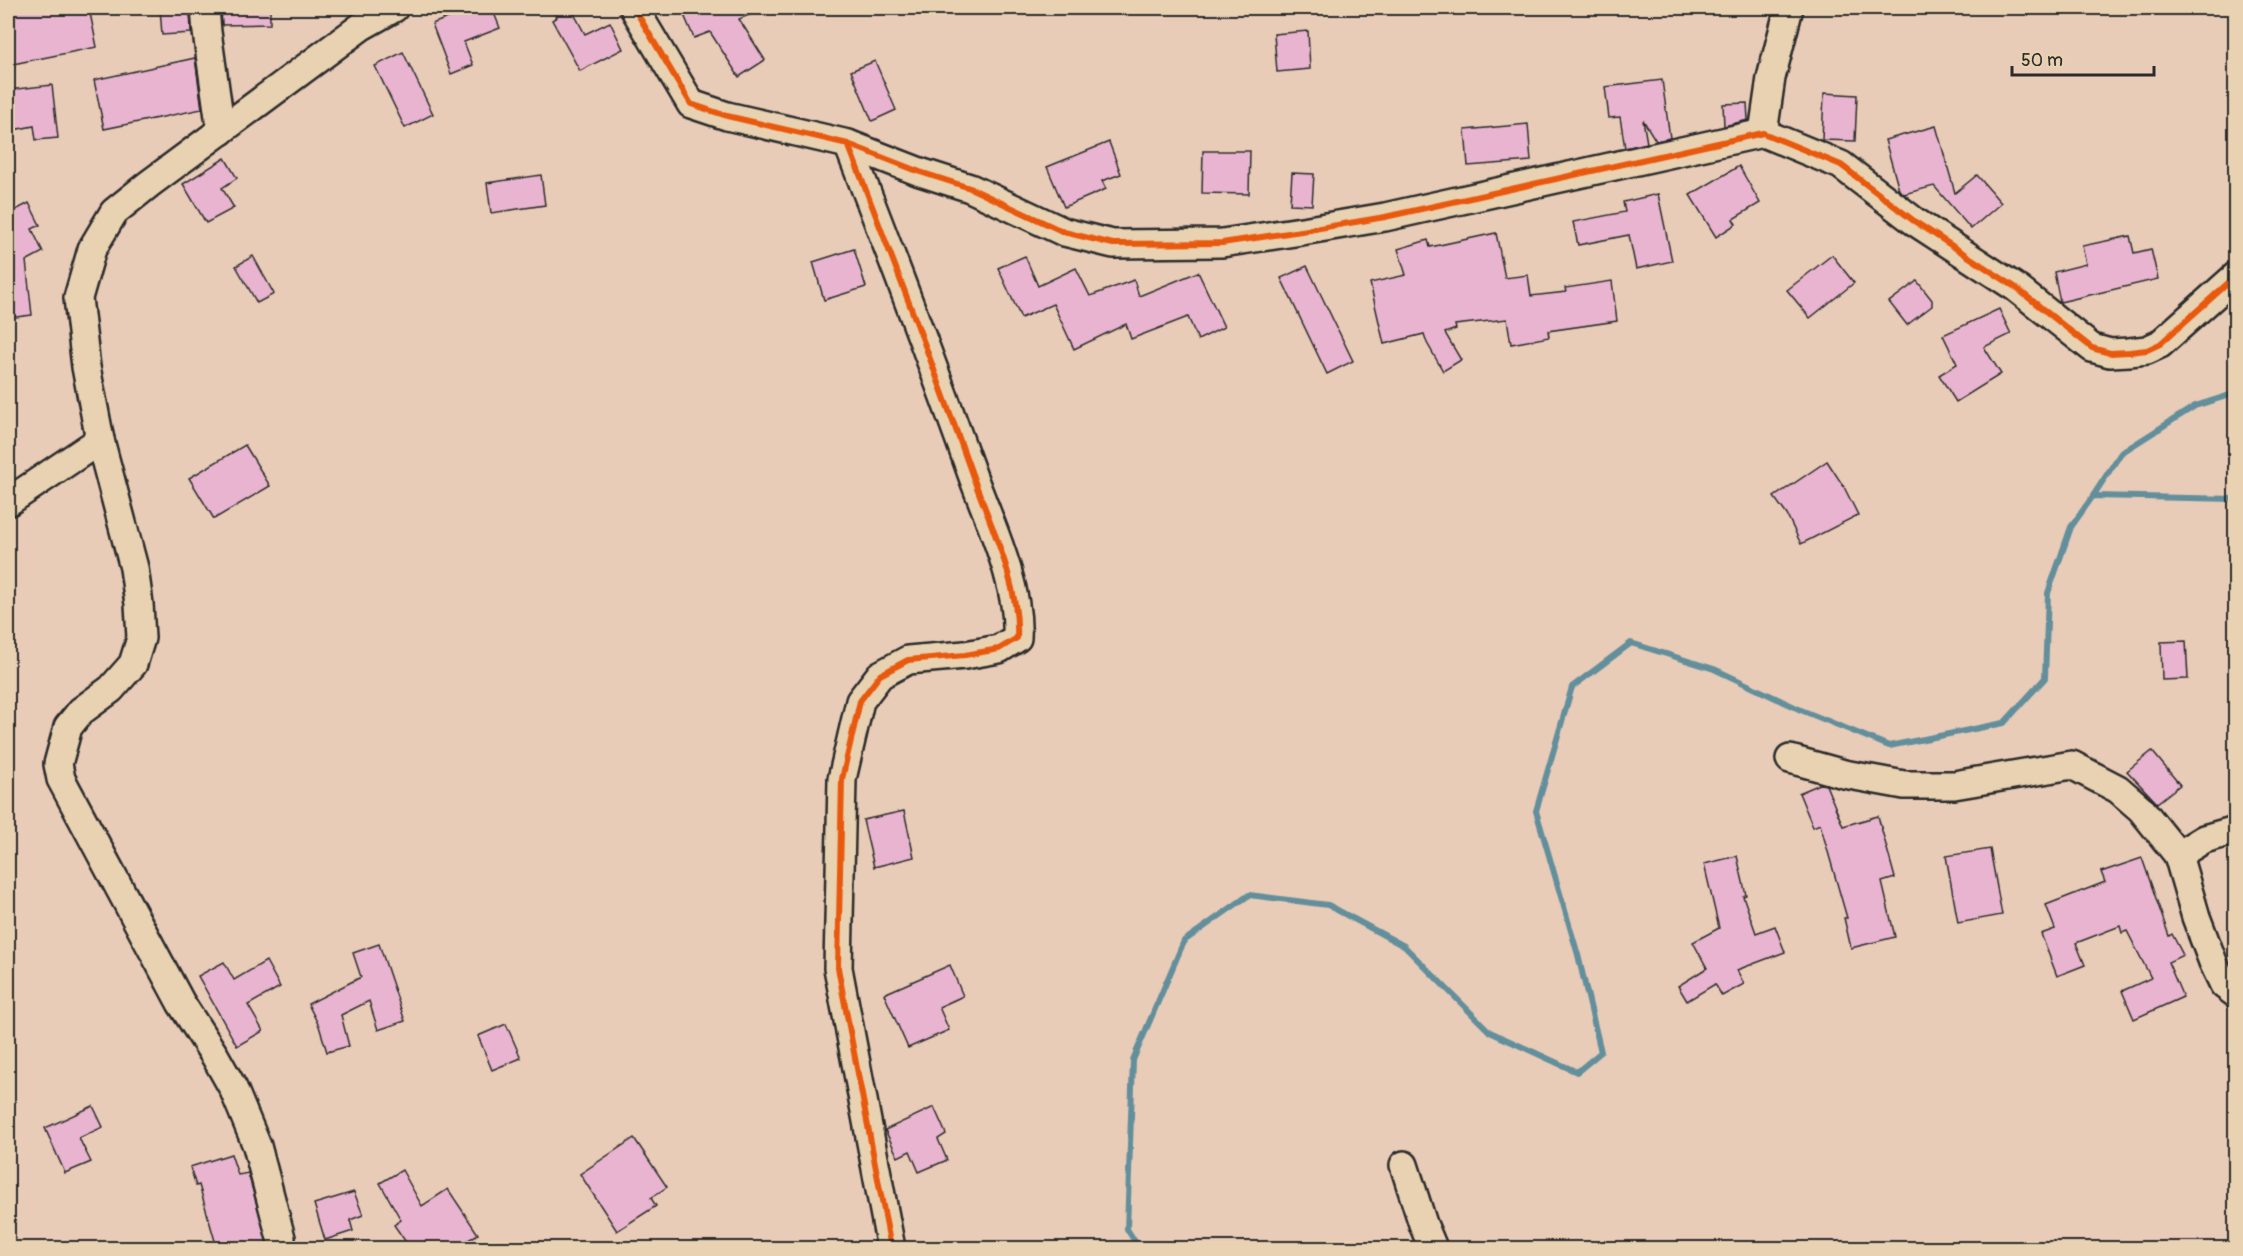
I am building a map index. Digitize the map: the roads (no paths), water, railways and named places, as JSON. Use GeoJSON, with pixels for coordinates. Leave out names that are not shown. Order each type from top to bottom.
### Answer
{"type":"FeatureCollection","features":[{"type":"Feature","properties":{"kind":"street"},"geometry":{"type":"LineString","coordinates":[[205,8],[221,131]]}},
{"type":"Feature","properties":{"kind":"street"},"geometry":{"type":"LineString","coordinates":[[281,1239],[257,1146],[232,1088],[215,1056],[181,1003],[62,779],[58,764],[69,728],[81,711],[111,689],[133,664],[141,638],[134,568],[100,440],[86,367],[78,298],[92,249],[114,212],[362,26],[394,8]]}},
{"type":"Feature","properties":{"kind":"street"},"geometry":{"type":"LineString","coordinates":[[634,8],[691,104],[727,116],[848,144],[920,172],[970,188],[1064,232],[1113,244],[1222,243],[1385,217],[1763,133],[1841,165],[1914,221],[2015,287],[2092,348],[2110,353],[2129,352],[2147,350],[2160,344],[2235,276]]}},
{"type":"Feature","properties":{"kind":"street"},"geometry":{"type":"LineString","coordinates":[[1763,133],[1772,78],[1789,8]]}},
{"type":"Feature","properties":{"kind":"street"},"geometry":{"type":"LineString","coordinates":[[848,144],[924,339],[1005,566],[1018,618],[1017,638],[999,649],[965,655],[908,660],[880,675],[860,701],[842,778],[838,968],[891,1248]]}},
{"type":"Feature","properties":{"kind":"street"},"geometry":{"type":"LineString","coordinates":[[8,502],[100,440]]}},
{"type":"Feature","properties":{"kind":"street"},"geometry":{"type":"LineString","coordinates":[[1790,759],[1844,774],[1904,785],[1954,784],[2072,765],[2118,789],[2141,808],[2178,855],[2196,917],[2213,962],[2224,986],[2235,994]]}},
{"type":"Feature","properties":{"kind":"street"},"geometry":{"type":"LineString","coordinates":[[2178,855],[2204,839],[2235,830]]}},
{"type":"Feature","properties":{"kind":"street"},"geometry":{"type":"LineString","coordinates":[[1404,1165],[1423,1224],[1434,1248]]}},
{"type":"Feature","properties":{"kind":"waterway"},"geometry":{"type":"LineString","coordinates":[[2093,496],[2121,453],[2195,406],[2236,393]]}},
{"type":"Feature","properties":{"kind":"waterway"},"geometry":{"type":"LineString","coordinates":[[1139,1248],[1127,1229],[1133,1060],[1184,941],[1249,895],[1328,905],[1404,946],[1490,1032],[1577,1072],[1601,1052],[1578,955],[1536,811],[1572,687],[1631,643],[1714,669],[1801,710],[1889,746],[2004,723],[2045,678],[2048,593],[2071,527],[2093,496],[2236,499]]}}]}
